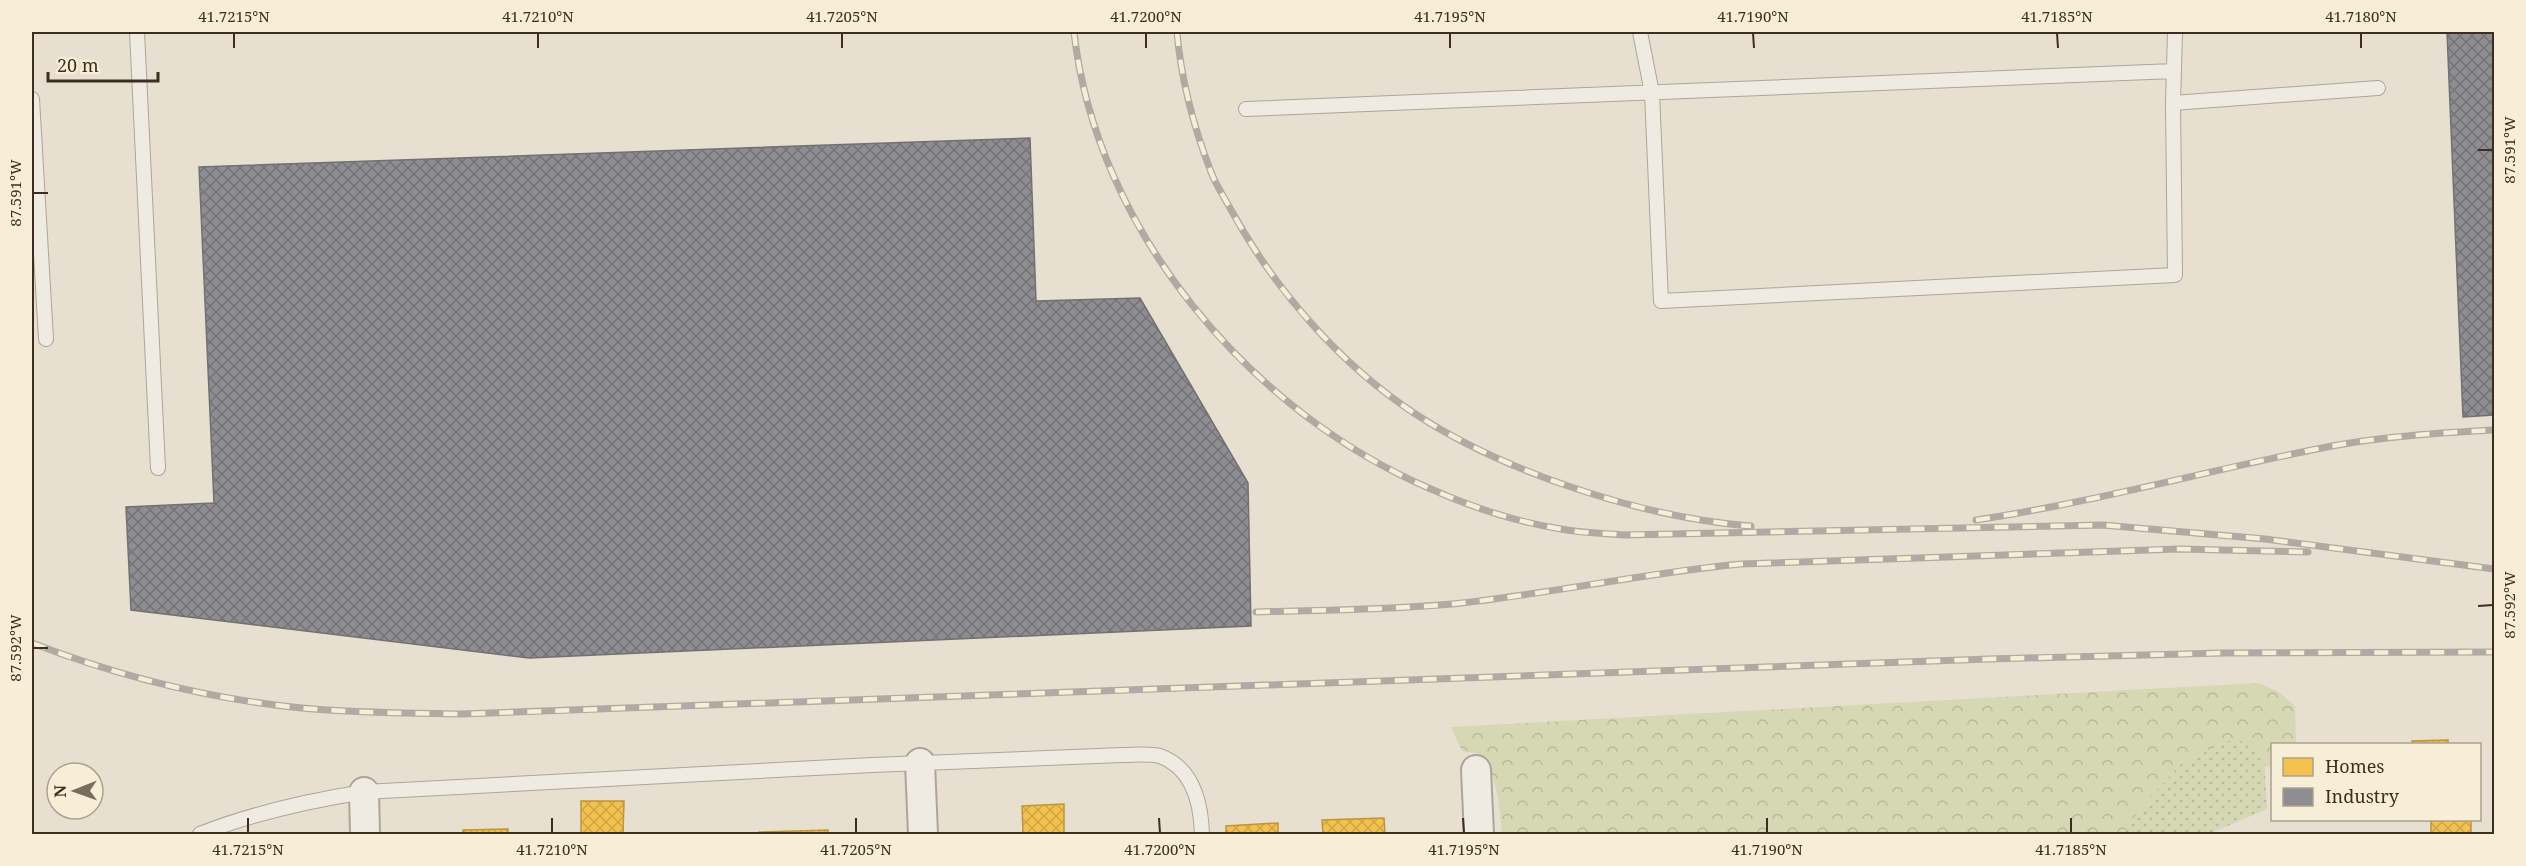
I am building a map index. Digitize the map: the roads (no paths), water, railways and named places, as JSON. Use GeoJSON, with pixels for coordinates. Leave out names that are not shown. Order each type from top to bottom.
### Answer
{"type":"FeatureCollection","features":[{"type":"Feature","properties":{"kind":"street"},"geometry":{"type":"LineString","coordinates":[[920,763],[923,834]]}},
{"type":"Feature","properties":{"kind":"street"},"geometry":{"type":"LineString","coordinates":[[1476,770],[1479,834]]}},
{"type":"Feature","properties":{"kind":"street"},"geometry":{"type":"LineString","coordinates":[[364,792],[365,834]]}},
{"type":"Feature","properties":{"kind":"lane"},"geometry":{"type":"LineString","coordinates":[[137,32],[158,468]]}},
{"type":"Feature","properties":{"kind":"lane"},"geometry":{"type":"LineString","coordinates":[[1640,32],[1652,93],[1662,301],[2175,274],[2173,102],[2175,32]]}},
{"type":"Feature","properties":{"kind":"lane"},"geometry":{"type":"LineString","coordinates":[[1245,109],[2174,71]]}},
{"type":"Feature","properties":{"kind":"lane"},"geometry":{"type":"LineString","coordinates":[[2173,102],[2378,88]]}},
{"type":"Feature","properties":{"kind":"lane"},"geometry":{"type":"LineString","coordinates":[[32,99],[46,339]]}},
{"type":"Feature","properties":{"kind":"lane"},"geometry":{"type":"LineString","coordinates":[[200,834],[238,819],[295,803],[364,792],[920,763],[1122,755],[1160,756],[1185,773],[1197,793],[1202,834]]}},
{"type":"Feature","properties":{"kind":"railway"},"geometry":{"type":"LineString","coordinates":[[1074,32],[1088,105],[1114,176],[1149,243],[1193,306],[1244,363],[1302,413],[1365,455],[1431,489],[1462,502],[1544,526],[1624,535],[2103,525],[2265,539],[2494,569]]}},
{"type":"Feature","properties":{"kind":"railway"},"geometry":{"type":"LineString","coordinates":[[1177,32],[1189,103],[1205,155],[1218,186],[1248,238],[1288,296],[1311,323],[1361,373],[1417,415],[1492,456],[1534,474],[1622,503],[1710,521],[1751,526]]}},
{"type":"Feature","properties":{"kind":"railway"},"geometry":{"type":"LineString","coordinates":[[1976,520],[2110,495],[2332,446],[2392,437],[2494,430]]}},
{"type":"Feature","properties":{"kind":"railway"},"geometry":{"type":"LineString","coordinates":[[1256,612],[1379,609],[1452,604],[1741,564],[2179,549],[2308,552]]}},
{"type":"Feature","properties":{"kind":"railway"},"geometry":{"type":"LineString","coordinates":[[32,643],[131,676],[233,699],[322,710],[462,714],[1989,659],[2222,653],[2494,652]]}}]}
